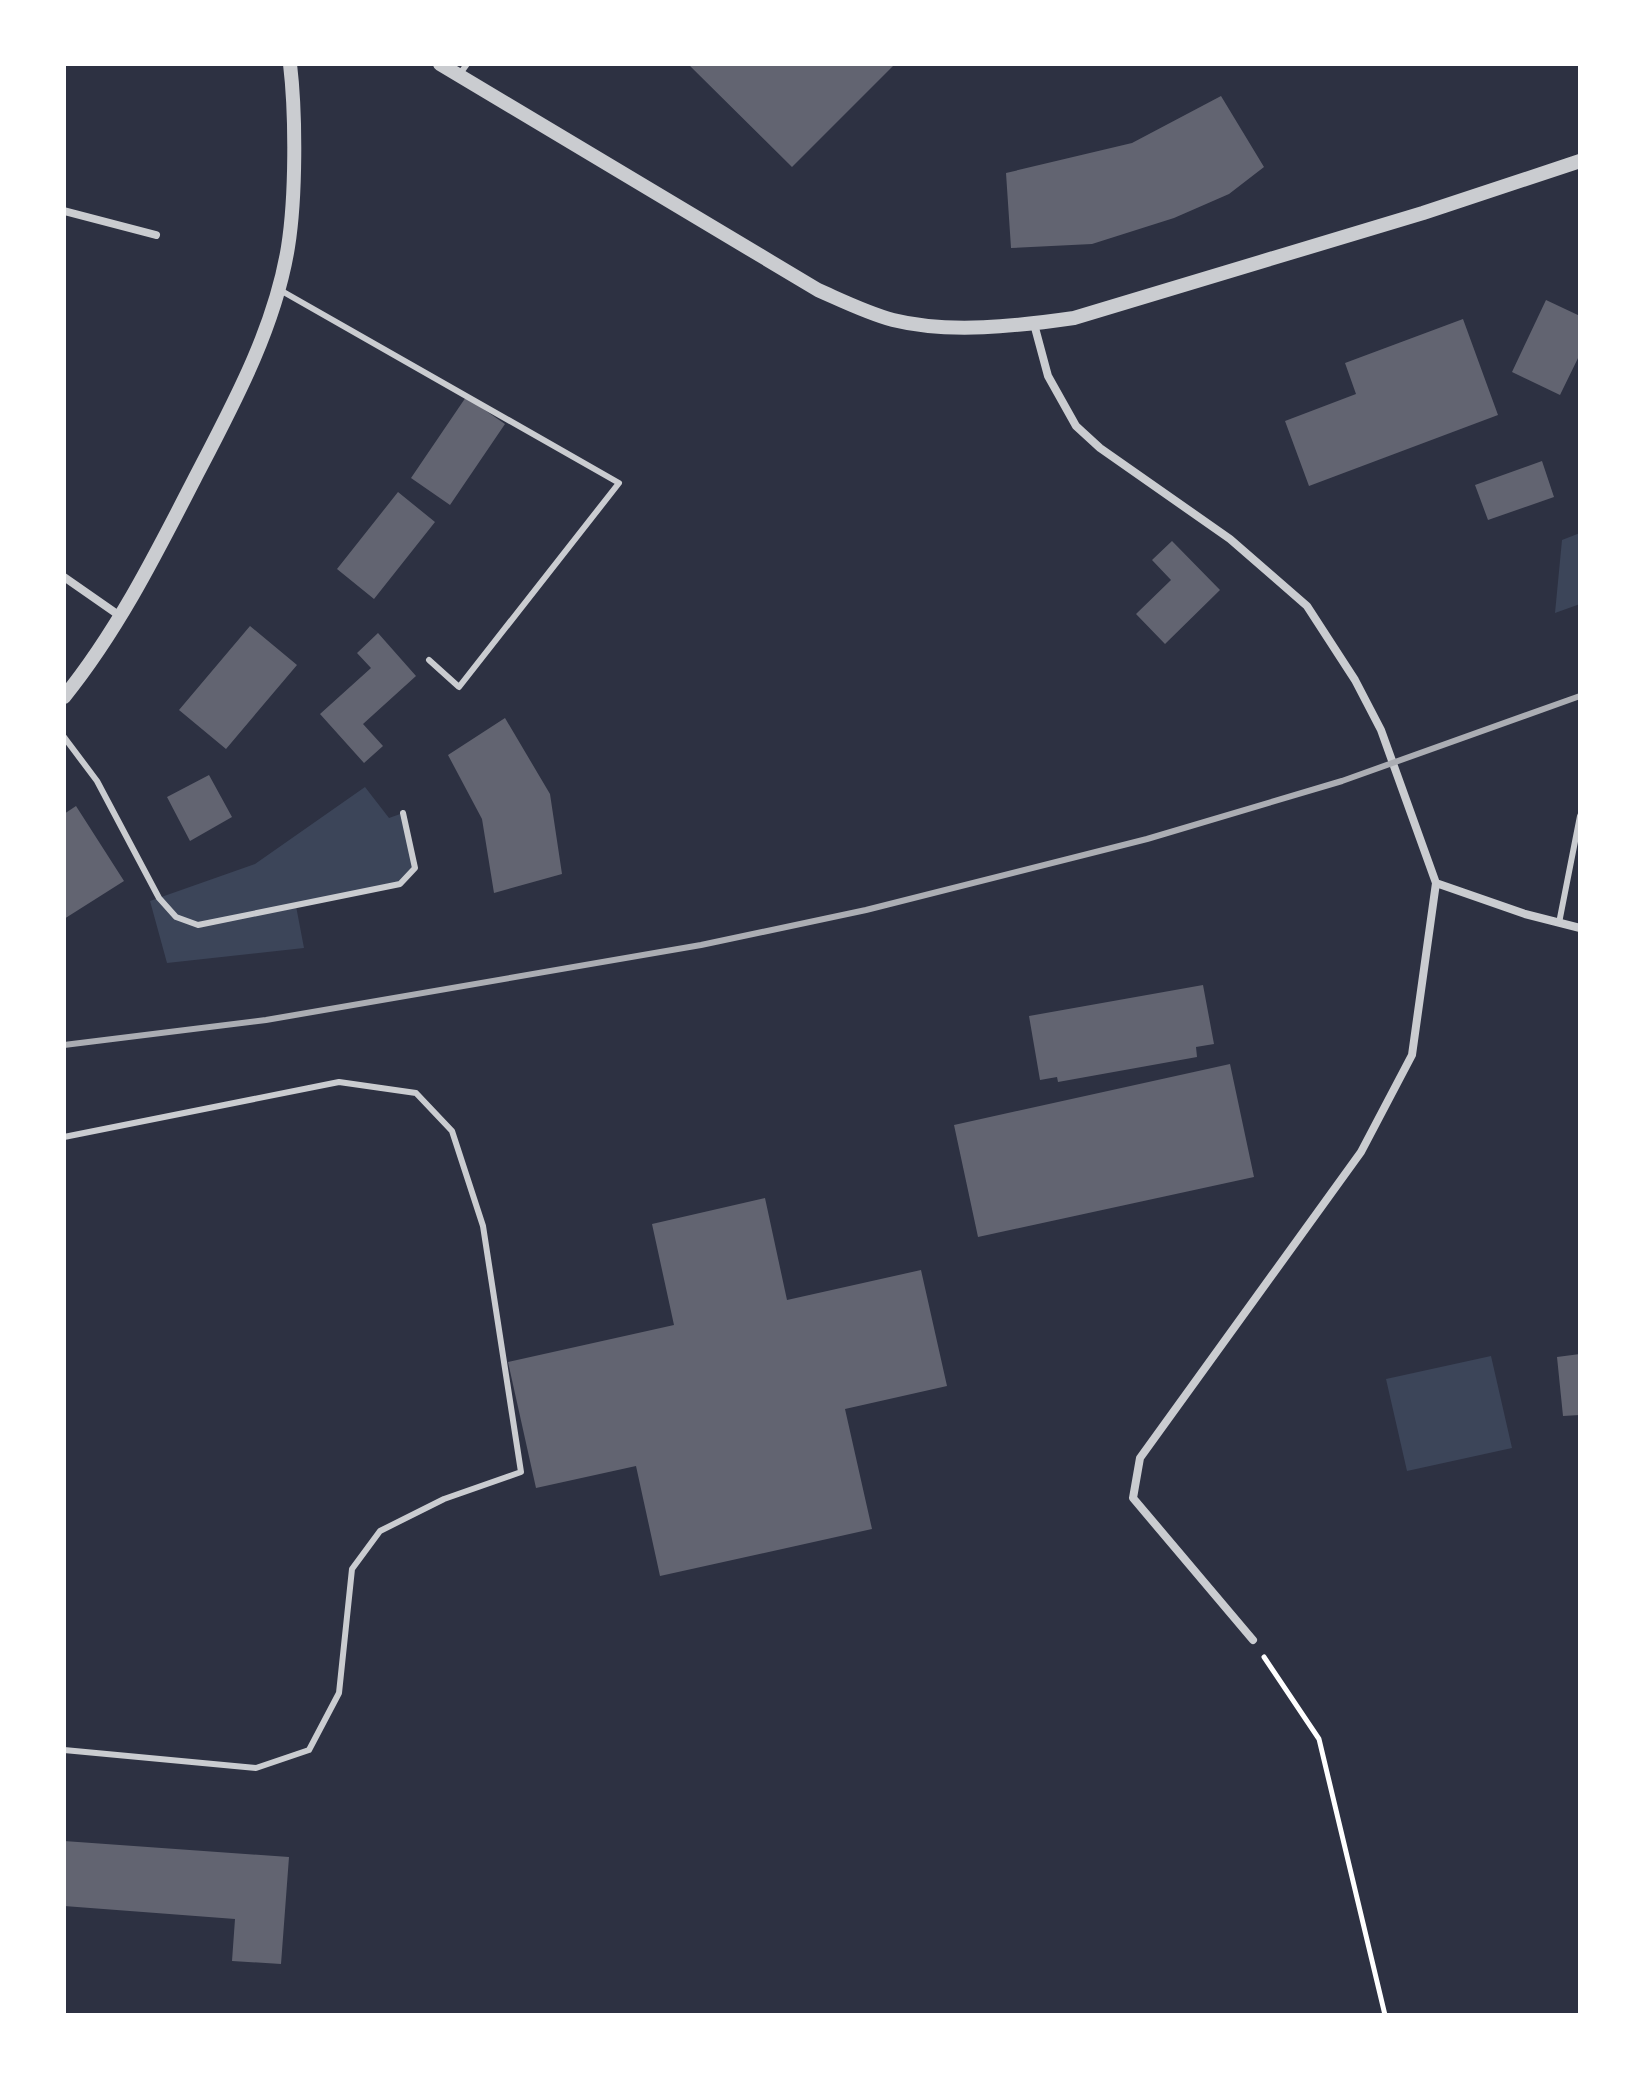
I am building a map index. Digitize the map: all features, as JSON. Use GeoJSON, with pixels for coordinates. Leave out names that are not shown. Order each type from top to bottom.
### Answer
{"type":"FeatureCollection","features":[{"type":"Feature","properties":{"kind":"street"},"geometry":{"type":"LineString","coordinates":[[64,697],[154,561],[237,397],[269,317],[288,246],[293,94],[290,64]]}},
{"type":"Feature","properties":{"kind":"street"},"geometry":{"type":"LineString","coordinates":[[440,64],[463,70],[744,247],[818,290],[865,312],[933,326],[1034,324],[1107,309],[1423,213],[1580,161]]}},
{"type":"Feature","properties":{"kind":"street"},"geometry":{"type":"LineString","coordinates":[[64,211],[156,235]]}},
{"type":"Feature","properties":{"kind":"street"},"geometry":{"type":"LineString","coordinates":[[1034,324],[1048,376],[1076,426],[1100,448],[1230,539],[1307,606],[1355,680],[1381,730],[1436,883],[1412,1055],[1405,1069],[1361,1152],[1140,1458],[1133,1498],[1253,1640]]}},
{"type":"Feature","properties":{"kind":"street"},"geometry":{"type":"LineString","coordinates":[[64,577],[120,616]]}},
{"type":"Feature","properties":{"kind":"street"},"geometry":{"type":"LineString","coordinates":[[1436,883],[1580,928]]}},
{"type":"Feature","properties":{"kind":"lane"},"geometry":{"type":"LineString","coordinates":[[277,288],[619,483],[459,687],[429,660]]}},
{"type":"Feature","properties":{"kind":"lane"},"geometry":{"type":"LineString","coordinates":[[64,737],[97,781],[159,898],[176,917],[198,925],[400,884],[415,868],[403,813]]}},
{"type":"Feature","properties":{"kind":"lane"},"geometry":{"type":"LineString","coordinates":[[1559,923],[1580,816]]}},
{"type":"Feature","properties":{"kind":"lane"},"geometry":{"type":"LineString","coordinates":[[64,1137],[339,1082],[416,1093],[452,1131],[483,1226],[521,1472],[444,1499],[380,1531],[352,1569],[339,1693],[309,1750],[256,1768],[64,1750]]}},
{"type":"Feature","properties":{"kind":"path"},"geometry":{"type":"LineString","coordinates":[[1253,1640],[1319,1739],[1385,2015]]}},
{"type":"Feature","properties":{"kind":"shaded area"},"geometry":{"type":"Polygon","coordinates":[[[1580,533],[1580,604],[1555,613],[1562,540],[1580,533]]]}},
{"type":"Feature","properties":{"kind":"shaded area"},"geometry":{"type":"Polygon","coordinates":[[[365,787],[389,818],[403,813],[415,868],[400,884],[296,906],[304,948],[167,963],[150,901],[255,864],[365,787]]]}},
{"type":"Feature","properties":{"kind":"shaded area"},"geometry":{"type":"Polygon","coordinates":[[[1491,1356],[1512,1448],[1407,1471],[1386,1379],[1491,1356]]]}},
{"type":"Feature","properties":{"kind":"building"},"geometry":{"type":"Polygon","coordinates":[[[688,64],[895,64],[792,167],[688,64]]]}},
{"type":"Feature","properties":{"kind":"building"},"geometry":{"type":"Polygon","coordinates":[[[1221,96],[1264,167],[1229,194],[1174,218],[1092,244],[1011,248],[1006,173],[1132,143],[1221,96]]]}},
{"type":"Feature","properties":{"kind":"building"},"geometry":{"type":"Polygon","coordinates":[[[1546,300],[1580,316],[1580,354],[1560,395],[1512,372],[1546,300]]]}},
{"type":"Feature","properties":{"kind":"building"},"geometry":{"type":"Polygon","coordinates":[[[1463,319],[1498,415],[1309,486],[1285,421],[1356,394],[1345,363],[1463,319]]]}},
{"type":"Feature","properties":{"kind":"building"},"geometry":{"type":"Polygon","coordinates":[[[466,397],[505,424],[450,505],[411,478],[466,397]]]}},
{"type":"Feature","properties":{"kind":"building"},"geometry":{"type":"Polygon","coordinates":[[[1542,461],[1554,497],[1488,520],[1475,485],[1542,461]]]}},
{"type":"Feature","properties":{"kind":"building"},"geometry":{"type":"Polygon","coordinates":[[[398,492],[435,522],[374,599],[337,569],[398,492]]]}},
{"type":"Feature","properties":{"kind":"building"},"geometry":{"type":"Polygon","coordinates":[[[1172,541],[1220,590],[1165,644],[1136,614],[1171,580],[1152,560],[1172,541]]]}},
{"type":"Feature","properties":{"kind":"building"},"geometry":{"type":"Polygon","coordinates":[[[250,626],[297,665],[226,749],[179,710],[250,626]]]}},
{"type":"Feature","properties":{"kind":"building"},"geometry":{"type":"Polygon","coordinates":[[[378,633],[416,676],[363,724],[383,746],[364,763],[320,714],[371,668],[357,653],[378,633]]]}},
{"type":"Feature","properties":{"kind":"building"},"geometry":{"type":"Polygon","coordinates":[[[505,718],[550,794],[562,874],[494,893],[482,819],[448,755],[505,718]]]}},
{"type":"Feature","properties":{"kind":"building"},"geometry":{"type":"Polygon","coordinates":[[[209,775],[232,817],[190,841],[167,797],[209,775]]]}},
{"type":"Feature","properties":{"kind":"building"},"geometry":{"type":"Polygon","coordinates":[[[76,806],[124,881],[64,919],[64,814],[76,806]]]}},
{"type":"Feature","properties":{"kind":"building"},"geometry":{"type":"Polygon","coordinates":[[[1203,985],[1214,1044],[1196,1047],[1197,1057],[1058,1082],[1057,1077],[1040,1080],[1029,1016],[1203,985]]]}},
{"type":"Feature","properties":{"kind":"building"},"geometry":{"type":"Polygon","coordinates":[[[1230,1064],[1254,1177],[978,1237],[954,1125],[1230,1064]]]}},
{"type":"Feature","properties":{"kind":"building"},"geometry":{"type":"Polygon","coordinates":[[[765,1198],[787,1300],[921,1270],[947,1386],[845,1409],[872,1529],[660,1576],[636,1466],[536,1488],[508,1362],[674,1325],[652,1224],[765,1198]]]}},
{"type":"Feature","properties":{"kind":"building"},"geometry":{"type":"Polygon","coordinates":[[[1580,1354],[1580,1415],[1563,1416],[1557,1357],[1580,1354]]]}},
{"type":"Feature","properties":{"kind":"building"},"geometry":{"type":"Polygon","coordinates":[[[64,1841],[289,1857],[281,1964],[232,1961],[235,1919],[64,1906],[64,1841]]]}},
{"type":"Feature","properties":{"kind":"railway"},"geometry":{"type":"LineString","coordinates":[[64,1045],[266,1020],[701,945],[866,910],[1147,839],[1342,781],[1580,696]]}}]}
